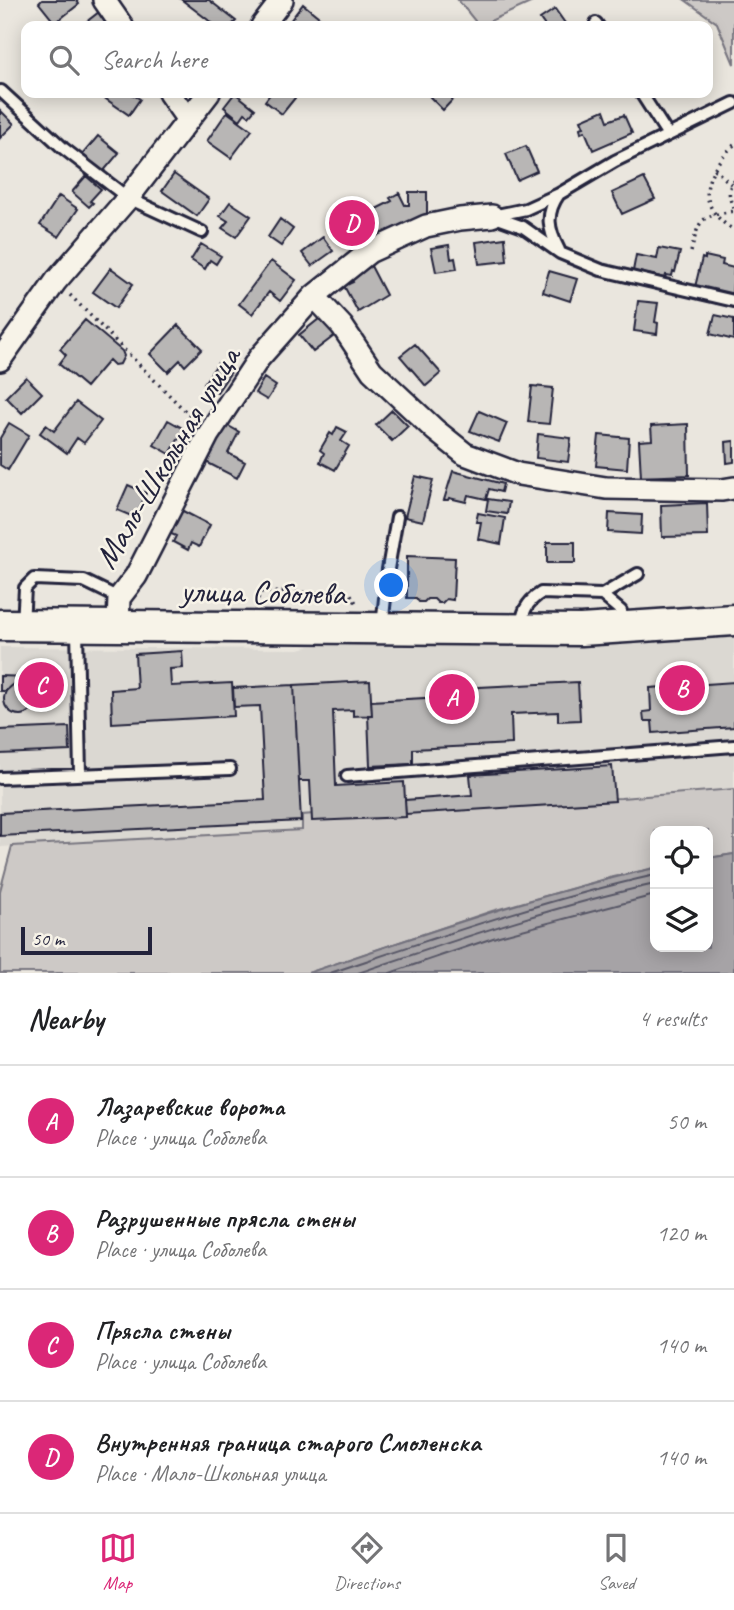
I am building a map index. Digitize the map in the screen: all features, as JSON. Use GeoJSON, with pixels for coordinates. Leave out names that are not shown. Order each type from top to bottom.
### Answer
{"type":"FeatureCollection","features":[{"type":"Feature","properties":{"kind":"main road","name":"улица Соболева"},"geometry":{"type":"LineString","coordinates":[[11,626],[77,626],[118,612],[382,630],[623,629],[734,620]]}},
{"type":"Feature","properties":{"kind":"street"},"geometry":{"type":"LineString","coordinates":[[104,0],[119,21]]}},
{"type":"Feature","properties":{"kind":"street"},"geometry":{"type":"LineString","coordinates":[[266,21],[282,0]]}},
{"type":"Feature","properties":{"kind":"street"},"geometry":{"type":"LineString","coordinates":[[173,98],[188,120]]}},
{"type":"Feature","properties":{"kind":"street"},"geometry":{"type":"LineString","coordinates":[[0,360],[56,281],[128,198],[205,98]]}},
{"type":"Feature","properties":{"kind":"street","name":"Мало-Школьная улица"},"geometry":{"type":"LineString","coordinates":[[118,612],[208,435],[260,358],[314,296],[369,252],[426,226],[492,216]]}},
{"type":"Feature","properties":{"kind":"street"},"geometry":{"type":"LineString","coordinates":[[314,296],[342,326],[372,371],[465,454],[518,474],[606,488],[734,488]]}},
{"type":"Feature","properties":{"kind":"lane"},"geometry":{"type":"LineString","coordinates":[[1,91],[63,148],[128,198],[202,232]]}},
{"type":"Feature","properties":{"kind":"lane"},"geometry":{"type":"LineString","coordinates":[[644,98],[668,135]]}},
{"type":"Feature","properties":{"kind":"lane"},"geometry":{"type":"LineString","coordinates":[[492,216],[526,209],[559,194],[605,166],[734,103]]}},
{"type":"Feature","properties":{"kind":"lane"},"geometry":{"type":"LineString","coordinates":[[559,194],[549,208],[550,226],[560,253]]}},
{"type":"Feature","properties":{"kind":"lane"},"geometry":{"type":"LineString","coordinates":[[492,216],[523,226],[560,253],[623,277],[734,301]]}},
{"type":"Feature","properties":{"kind":"lane"},"geometry":{"type":"LineString","coordinates":[[382,630],[397,517]]}},
{"type":"Feature","properties":{"kind":"lane"},"geometry":{"type":"LineString","coordinates":[[520,631],[522,612],[541,593],[602,595],[638,573]]}},
{"type":"Feature","properties":{"kind":"lane"},"geometry":{"type":"LineString","coordinates":[[11,626],[25,588],[34,579],[84,581],[118,612]]}},
{"type":"Feature","properties":{"kind":"lane"},"geometry":{"type":"LineString","coordinates":[[602,595],[621,611],[623,629]]}},
{"type":"Feature","properties":{"kind":"lane"},"geometry":{"type":"LineString","coordinates":[[77,626],[80,774]]}},
{"type":"Feature","properties":{"kind":"lane"},"geometry":{"type":"LineString","coordinates":[[348,776],[734,746]]}},
{"type":"Feature","properties":{"kind":"lane"},"geometry":{"type":"LineString","coordinates":[[0,778],[230,769]]}},
{"type":"Feature","properties":{"kind":"path"},"geometry":{"type":"LineString","coordinates":[[734,145],[713,169],[705,190],[714,214],[734,230]]}},
{"type":"Feature","properties":{"kind":"path"},"geometry":{"type":"LineString","coordinates":[[691,252],[697,228],[709,214],[734,211],[729,197],[732,182],[713,169]]}},
{"type":"Feature","properties":{"kind":"path"},"geometry":{"type":"LineString","coordinates":[[56,281],[208,435]]}},
{"type":"Feature","properties":{"kind":"shaded area"},"geometry":{"type":"Polygon","coordinates":[[[458,0],[537,0],[490,21],[475,21],[458,0]]]}},
{"type":"Feature","properties":{"kind":"shaded area"},"geometry":{"type":"Polygon","coordinates":[[[685,0],[734,0],[734,64],[717,23],[685,0]]]}},
{"type":"Feature","properties":{"kind":"shaded area"},"geometry":{"type":"Polygon","coordinates":[[[734,633],[734,789],[621,798],[302,815],[302,830],[0,847],[0,647],[299,649],[310,646],[590,645],[734,633]]]}},
{"type":"Feature","properties":{"kind":"shaded area"},"geometry":{"type":"Polygon","coordinates":[[[734,789],[734,854],[713,857],[713,826],[650,826],[650,869],[492,911],[308,973],[0,973],[0,891],[12,846],[302,830],[302,815],[476,801],[621,798],[734,789]]]}},
{"type":"Feature","properties":{"kind":"water"},"geometry":{"type":"Polygon","coordinates":[[[734,854],[734,973],[308,973],[524,902],[650,869],[650,952],[713,952],[713,857],[734,854]]]}},
{"type":"Feature","properties":{"kind":"building"},"geometry":{"type":"Polygon","coordinates":[[[42,0],[76,0],[79,4],[58,21],[53,21],[39,3],[42,0]]]}},
{"type":"Feature","properties":{"kind":"building"},"geometry":{"type":"Polygon","coordinates":[[[182,0],[209,0],[236,21],[209,21],[182,0]]]}},
{"type":"Feature","properties":{"kind":"building"},"geometry":{"type":"Polygon","coordinates":[[[303,4],[319,17],[316,21],[290,21],[303,4]]]}},
{"type":"Feature","properties":{"kind":"building"},"geometry":{"type":"Polygon","coordinates":[[[555,9],[563,21],[541,21],[540,19],[555,9]]]}},
{"type":"Feature","properties":{"kind":"building"},"geometry":{"type":"Polygon","coordinates":[[[99,12],[106,21],[87,21],[99,12]]]}},
{"type":"Feature","properties":{"kind":"building"},"geometry":{"type":"Polygon","coordinates":[[[104,98],[140,99],[129,115],[104,98]]]}},
{"type":"Feature","properties":{"kind":"building"},"geometry":{"type":"Polygon","coordinates":[[[231,98],[241,98],[255,109],[249,116],[245,113],[240,120],[224,107],[231,98]]]}},
{"type":"Feature","properties":{"kind":"building"},"geometry":{"type":"Polygon","coordinates":[[[267,98],[295,98],[282,114],[265,101],[267,98]]]}},
{"type":"Feature","properties":{"kind":"building"},"geometry":{"type":"Polygon","coordinates":[[[431,98],[454,98],[443,110],[431,98]]]}},
{"type":"Feature","properties":{"kind":"building"},"geometry":{"type":"Polygon","coordinates":[[[0,110],[14,124],[0,138],[0,110]]]}},
{"type":"Feature","properties":{"kind":"building"},"geometry":{"type":"Polygon","coordinates":[[[604,110],[608,121],[624,115],[632,133],[593,150],[585,131],[581,133],[580,128],[584,127],[581,120],[604,110]]]}},
{"type":"Feature","properties":{"kind":"building"},"geometry":{"type":"Polygon","coordinates":[[[227,112],[252,130],[231,158],[207,141],[227,112]]]}},
{"type":"Feature","properties":{"kind":"building"},"geometry":{"type":"Polygon","coordinates":[[[98,136],[119,153],[102,173],[81,156],[98,136]]]}},
{"type":"Feature","properties":{"kind":"building"},"geometry":{"type":"Polygon","coordinates":[[[526,146],[537,171],[517,180],[506,154],[526,146]]]}},
{"type":"Feature","properties":{"kind":"building"},"geometry":{"type":"Polygon","coordinates":[[[174,174],[209,199],[197,216],[162,191],[174,174]]]}},
{"type":"Feature","properties":{"kind":"building"},"geometry":{"type":"Polygon","coordinates":[[[86,176],[101,189],[90,201],[93,203],[89,207],[72,192],[86,176]]]}},
{"type":"Feature","properties":{"kind":"building"},"geometry":{"type":"Polygon","coordinates":[[[644,178],[655,199],[622,214],[612,193],[644,178]]]}},
{"type":"Feature","properties":{"kind":"building"},"geometry":{"type":"Polygon","coordinates":[[[409,192],[427,192],[427,219],[381,238],[378,232],[373,230],[368,213],[392,201],[390,198],[399,193],[405,205],[409,205],[409,192]]]}},
{"type":"Feature","properties":{"kind":"building"},"geometry":{"type":"Polygon","coordinates":[[[59,196],[78,209],[59,237],[40,225],[59,196]]]}},
{"type":"Feature","properties":{"kind":"building"},"geometry":{"type":"Polygon","coordinates":[[[230,202],[251,216],[236,237],[222,228],[228,221],[220,216],[230,202]]]}},
{"type":"Feature","properties":{"kind":"building"},"geometry":{"type":"Polygon","coordinates":[[[280,219],[293,229],[281,246],[268,237],[280,219]]]}},
{"type":"Feature","properties":{"kind":"building"},"geometry":{"type":"Polygon","coordinates":[[[323,237],[333,251],[312,266],[302,253],[323,237]]]}},
{"type":"Feature","properties":{"kind":"building"},"geometry":{"type":"Polygon","coordinates":[[[505,238],[507,261],[479,264],[476,242],[505,238]]]}},
{"type":"Feature","properties":{"kind":"building"},"geometry":{"type":"Polygon","coordinates":[[[201,244],[221,256],[216,264],[210,260],[205,269],[191,260],[201,244]]]}},
{"type":"Feature","properties":{"kind":"building"},"geometry":{"type":"Polygon","coordinates":[[[449,245],[451,259],[455,258],[457,269],[436,272],[431,248],[449,245]]]}},
{"type":"Feature","properties":{"kind":"building"},"geometry":{"type":"Polygon","coordinates":[[[659,248],[680,252],[672,276],[666,275],[665,278],[633,271],[636,255],[657,259],[659,248]]]}},
{"type":"Feature","properties":{"kind":"building"},"geometry":{"type":"Polygon","coordinates":[[[705,256],[723,260],[722,265],[734,268],[732,295],[695,287],[702,258],[705,259],[705,256]]]}},
{"type":"Feature","properties":{"kind":"building"},"geometry":{"type":"Polygon","coordinates":[[[271,261],[296,280],[280,301],[269,292],[252,314],[239,304],[271,261]]]}},
{"type":"Feature","properties":{"kind":"building"},"geometry":{"type":"Polygon","coordinates":[[[371,266],[386,295],[358,312],[344,286],[353,282],[350,277],[371,266]]]}},
{"type":"Feature","properties":{"kind":"building"},"geometry":{"type":"Polygon","coordinates":[[[111,268],[133,284],[116,308],[93,292],[111,268]]]}},
{"type":"Feature","properties":{"kind":"building"},"geometry":{"type":"Polygon","coordinates":[[[549,271],[577,279],[570,301],[543,292],[549,271]]]}},
{"type":"Feature","properties":{"kind":"building"},"geometry":{"type":"Polygon","coordinates":[[[638,301],[658,303],[655,322],[658,323],[657,334],[634,331],[638,301]]]}},
{"type":"Feature","properties":{"kind":"building"},"geometry":{"type":"Polygon","coordinates":[[[324,315],[338,333],[313,352],[299,335],[324,315]]]}},
{"type":"Feature","properties":{"kind":"building"},"geometry":{"type":"Polygon","coordinates":[[[715,315],[734,319],[734,340],[710,334],[715,315]]]}},
{"type":"Feature","properties":{"kind":"building"},"geometry":{"type":"Polygon","coordinates":[[[85,320],[122,351],[124,356],[120,364],[114,365],[109,360],[86,387],[59,364],[66,355],[60,349],[85,320]]]}},
{"type":"Feature","properties":{"kind":"building"},"geometry":{"type":"Polygon","coordinates":[[[178,325],[202,349],[185,366],[180,360],[168,372],[150,354],[178,325]]]}},
{"type":"Feature","properties":{"kind":"building"},"geometry":{"type":"Polygon","coordinates":[[[415,344],[441,373],[426,386],[400,356],[415,344]]]}},
{"type":"Feature","properties":{"kind":"building"},"geometry":{"type":"Polygon","coordinates":[[[218,363],[231,372],[217,392],[204,383],[218,363]]]}},
{"type":"Feature","properties":{"kind":"building"},"geometry":{"type":"Polygon","coordinates":[[[26,377],[42,393],[22,413],[6,397],[26,377]]]}},
{"type":"Feature","properties":{"kind":"building"},"geometry":{"type":"Polygon","coordinates":[[[264,378],[276,386],[267,400],[255,393],[264,378]]]}},
{"type":"Feature","properties":{"kind":"building"},"geometry":{"type":"Polygon","coordinates":[[[532,386],[553,388],[549,424],[528,422],[532,386]]]}},
{"type":"Feature","properties":{"kind":"building"},"geometry":{"type":"Polygon","coordinates":[[[76,402],[101,421],[84,443],[77,438],[67,453],[40,433],[46,425],[54,431],[76,402]]]}},
{"type":"Feature","properties":{"kind":"building"},"geometry":{"type":"Polygon","coordinates":[[[392,410],[408,426],[392,441],[376,425],[392,410]]]}},
{"type":"Feature","properties":{"kind":"building"},"geometry":{"type":"Polygon","coordinates":[[[479,411],[507,423],[499,442],[470,431],[479,411]]]}},
{"type":"Feature","properties":{"kind":"building"},"geometry":{"type":"Polygon","coordinates":[[[168,420],[184,429],[170,454],[154,445],[168,420]]]}},
{"type":"Feature","properties":{"kind":"building"},"geometry":{"type":"Polygon","coordinates":[[[9,423],[29,435],[8,470],[0,465],[0,438],[9,423]]]}},
{"type":"Feature","properties":{"kind":"building"},"geometry":{"type":"Polygon","coordinates":[[[225,424],[239,432],[228,453],[245,462],[237,478],[204,461],[225,424]]]}},
{"type":"Feature","properties":{"kind":"building"},"geometry":{"type":"Polygon","coordinates":[[[688,424],[689,475],[641,477],[639,441],[652,440],[651,426],[688,424]]]}},
{"type":"Feature","properties":{"kind":"building"},"geometry":{"type":"Polygon","coordinates":[[[337,427],[347,432],[341,441],[349,446],[335,470],[320,462],[324,453],[320,450],[337,427]]]}},
{"type":"Feature","properties":{"kind":"building"},"geometry":{"type":"Polygon","coordinates":[[[538,434],[571,438],[568,462],[536,458],[538,434]]]}},
{"type":"Feature","properties":{"kind":"building"},"geometry":{"type":"Polygon","coordinates":[[[599,435],[629,438],[627,469],[596,466],[599,435]]]}},
{"type":"Feature","properties":{"kind":"building"},"geometry":{"type":"Polygon","coordinates":[[[734,441],[734,462],[727,463],[726,442],[734,441]]]}},
{"type":"Feature","properties":{"kind":"building"},"geometry":{"type":"Polygon","coordinates":[[[453,471],[503,484],[501,492],[489,489],[486,499],[468,495],[466,502],[449,498],[444,500],[453,471]]]}},
{"type":"Feature","properties":{"kind":"building"},"geometry":{"type":"Polygon","coordinates":[[[415,476],[433,480],[423,521],[405,517],[415,476]]]}},
{"type":"Feature","properties":{"kind":"building"},"geometry":{"type":"Polygon","coordinates":[[[128,485],[146,493],[136,518],[117,510],[128,485]]]}},
{"type":"Feature","properties":{"kind":"building"},"geometry":{"type":"Polygon","coordinates":[[[488,499],[509,502],[507,514],[486,511],[488,499]]]}},
{"type":"Feature","properties":{"kind":"building"},"geometry":{"type":"Polygon","coordinates":[[[707,503],[708,536],[662,537],[661,505],[707,503]]]}},
{"type":"Feature","properties":{"kind":"building"},"geometry":{"type":"Polygon","coordinates":[[[181,510],[210,525],[199,547],[191,543],[188,550],[173,542],[176,536],[169,533],[181,510]]]}},
{"type":"Feature","properties":{"kind":"building"},"geometry":{"type":"Polygon","coordinates":[[[478,513],[505,518],[501,544],[478,539],[481,522],[476,522],[478,513]]]}},
{"type":"Feature","properties":{"kind":"building"},"geometry":{"type":"Polygon","coordinates":[[[609,513],[642,515],[641,534],[608,532],[609,513]]]}},
{"type":"Feature","properties":{"kind":"building"},"geometry":{"type":"Polygon","coordinates":[[[547,542],[575,542],[575,563],[547,563],[547,542]]]}},
{"type":"Feature","properties":{"kind":"building"},"geometry":{"type":"Polygon","coordinates":[[[407,556],[455,558],[453,600],[446,599],[438,603],[434,599],[419,602],[416,598],[407,598],[407,556]]]}},
{"type":"Feature","properties":{"kind":"building"},"geometry":{"type":"Polygon","coordinates":[[[182,651],[183,668],[170,669],[171,686],[232,683],[234,716],[112,723],[111,690],[137,688],[135,654],[182,651]]]}},
{"type":"Feature","properties":{"kind":"building"},"geometry":{"type":"Polygon","coordinates":[[[0,676],[54,678],[53,692],[35,692],[21,682],[15,683],[6,691],[0,691],[0,676]]]}},
{"type":"Feature","properties":{"kind":"building"},"geometry":{"type":"Polygon","coordinates":[[[370,681],[372,715],[353,716],[353,710],[333,711],[336,786],[404,782],[406,817],[312,821],[310,781],[299,781],[294,685],[370,681]]]}},
{"type":"Feature","properties":{"kind":"building"},"geometry":{"type":"Polygon","coordinates":[[[578,682],[580,720],[558,721],[558,712],[511,714],[512,744],[413,749],[413,764],[370,766],[368,715],[372,715],[371,701],[461,696],[460,688],[578,682]]]}},
{"type":"Feature","properties":{"kind":"building"},"geometry":{"type":"Polygon","coordinates":[[[734,682],[734,727],[653,733],[652,721],[644,721],[643,712],[651,711],[650,688],[734,682]]]}},
{"type":"Feature","properties":{"kind":"building"},"geometry":{"type":"Polygon","coordinates":[[[20,683],[32,687],[36,699],[32,711],[20,715],[8,711],[4,699],[8,687],[20,683]]]}},
{"type":"Feature","properties":{"kind":"building"},"geometry":{"type":"Polygon","coordinates":[[[294,685],[301,821],[0,836],[0,813],[265,800],[260,706],[234,707],[233,688],[294,685]]]}},
{"type":"Feature","properties":{"kind":"building"},"geometry":{"type":"Polygon","coordinates":[[[69,727],[70,751],[0,754],[0,730],[69,727]]]}},
{"type":"Feature","properties":{"kind":"building"},"geometry":{"type":"Polygon","coordinates":[[[612,766],[615,801],[406,814],[405,800],[472,795],[470,775],[612,766]]]}},
{"type":"Feature","properties":{"kind":"place","name":"Внутренняя граница старого Смоленска"},"geometry":{"type":"Point","coordinates":[352,223]}},
{"type":"Feature","properties":{"kind":"place","name":"Прясла стены"},"geometry":{"type":"Point","coordinates":[41,685]}},
{"type":"Feature","properties":{"kind":"place","name":"Разрушенные прясла стены"},"geometry":{"type":"Point","coordinates":[682,688]}},
{"type":"Feature","properties":{"kind":"place","name":"Лазаревские ворота"},"geometry":{"type":"Point","coordinates":[452,697]}}]}
